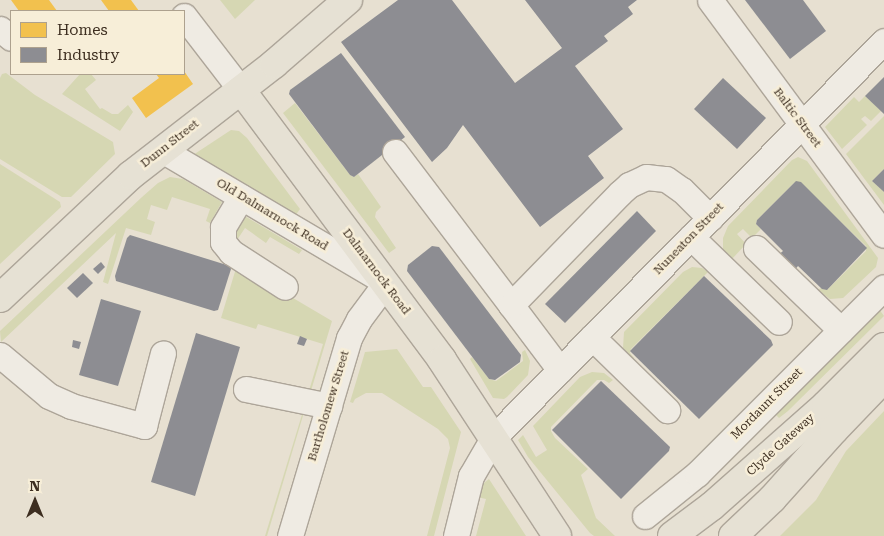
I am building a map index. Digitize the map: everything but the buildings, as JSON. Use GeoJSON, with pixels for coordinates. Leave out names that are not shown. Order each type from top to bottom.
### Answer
{"type":"FeatureCollection","features":[{"type":"Feature","properties":{"kind":"main road","name":"Dunn Street"},"geometry":{"type":"LineString","coordinates":[[0,298],[123,182],[240,90],[348,0]]}},
{"type":"Feature","properties":{"kind":"main road","name":"Dalmarnock Road"},"geometry":{"type":"LineString","coordinates":[[240,90],[442,360],[558,536]]}},
{"type":"Feature","properties":{"kind":"main road","name":"Clyde Gateway"},"geometry":{"type":"LineString","coordinates":[[672,536],[712,506],[805,424],[884,347]]}},
{"type":"Feature","properties":{"kind":"main road","name":"Clyde Gateway"},"geometry":{"type":"LineString","coordinates":[[733,536],[772,499],[884,378]]}},
{"type":"Feature","properties":{"kind":"street"},"geometry":{"type":"LineString","coordinates":[[171,0],[179,10]]}},
{"type":"Feature","properties":{"kind":"street","name":"Baltic Street"},"geometry":{"type":"LineString","coordinates":[[710,0],[884,235]]}},
{"type":"Feature","properties":{"kind":"street","name":"Dalmarnock Road"},"geometry":{"type":"LineString","coordinates":[[185,17],[240,90]]}},
{"type":"Feature","properties":{"kind":"street"},"geometry":{"type":"LineString","coordinates":[[0,29],[10,37]]}},
{"type":"Feature","properties":{"kind":"street","name":"Nuneaton Street"},"geometry":{"type":"LineString","coordinates":[[456,536],[471,476],[493,438],[884,41]]}},
{"type":"Feature","properties":{"kind":"street","name":"Old Dalmarnock Road"},"geometry":{"type":"LineString","coordinates":[[162,150],[384,282]]}},
{"type":"Feature","properties":{"kind":"street"},"geometry":{"type":"LineString","coordinates":[[395,152],[560,370]]}},
{"type":"Feature","properties":{"kind":"street"},"geometry":{"type":"LineString","coordinates":[[511,305],[620,193],[637,180],[646,177],[666,179],[682,190],[710,218]]}},
{"type":"Feature","properties":{"kind":"street"},"geometry":{"type":"LineString","coordinates":[[241,196],[223,227],[223,242],[231,252],[285,287]]}},
{"type":"Feature","properties":{"kind":"street"},"geometry":{"type":"LineString","coordinates":[[691,237],[779,322]]}},
{"type":"Feature","properties":{"kind":"street"},"geometry":{"type":"LineString","coordinates":[[756,248],[841,330]]}},
{"type":"Feature","properties":{"kind":"street","name":"Bartholomew Street"},"geometry":{"type":"LineString","coordinates":[[290,536],[352,330],[384,282]]}},
{"type":"Feature","properties":{"kind":"street","name":"Mordaunt Street"},"geometry":{"type":"LineString","coordinates":[[645,516],[696,474],[884,287]]}},
{"type":"Feature","properties":{"kind":"street"},"geometry":{"type":"LineString","coordinates":[[592,337],[667,410]]}},
{"type":"Feature","properties":{"kind":"street"},"geometry":{"type":"LineString","coordinates":[[0,355],[49,396],[71,406],[144,426],[163,353]]}},
{"type":"Feature","properties":{"kind":"street"},"geometry":{"type":"LineString","coordinates":[[246,389],[329,406]]}},
{"type":"Feature","properties":{"kind":"green space"},"geometry":{"type":"Polygon","coordinates":[[[220,0],[255,0],[235,19],[220,0]]]}},
{"type":"Feature","properties":{"kind":"green space"},"geometry":{"type":"Polygon","coordinates":[[[6,73],[35,95],[113,142],[115,154],[71,197],[62,197],[0,159],[0,78],[2,74],[6,73]]]}},
{"type":"Feature","properties":{"kind":"green space"},"geometry":{"type":"Polygon","coordinates":[[[79,75],[92,75],[96,80],[85,89],[100,109],[102,108],[112,114],[118,114],[128,105],[133,112],[120,131],[62,94],[79,75]]]}},
{"type":"Feature","properties":{"kind":"green space"},"geometry":{"type":"Polygon","coordinates":[[[865,96],[881,111],[871,121],[865,116],[861,119],[867,125],[842,149],[825,127],[854,97],[859,102],[865,96]]]}},
{"type":"Feature","properties":{"kind":"green space"},"geometry":{"type":"Polygon","coordinates":[[[295,103],[350,175],[354,177],[358,174],[381,207],[376,212],[375,217],[396,248],[389,253],[283,113],[295,103]]]}},
{"type":"Feature","properties":{"kind":"green space"},"geometry":{"type":"Polygon","coordinates":[[[884,116],[884,169],[872,181],[884,192],[884,205],[846,154],[884,116]]]}},
{"type":"Feature","properties":{"kind":"green space"},"geometry":{"type":"Polygon","coordinates":[[[231,130],[239,131],[247,138],[300,209],[295,216],[193,155],[231,130]]]}},
{"type":"Feature","properties":{"kind":"green space"},"geometry":{"type":"Polygon","coordinates":[[[798,157],[807,161],[878,258],[876,267],[843,298],[830,299],[818,290],[821,288],[828,289],[866,251],[866,246],[799,182],[794,183],[757,220],[756,224],[761,229],[752,238],[743,229],[737,234],[746,244],[732,259],[723,250],[723,238],[728,226],[792,160],[798,157]]]}},
{"type":"Feature","properties":{"kind":"green space"},"geometry":{"type":"Polygon","coordinates":[[[0,164],[60,202],[61,207],[0,264],[0,164]]]}},
{"type":"Feature","properties":{"kind":"green space"},"geometry":{"type":"Polygon","coordinates":[[[170,177],[183,179],[222,202],[210,223],[206,221],[210,209],[172,197],[167,210],[151,205],[147,219],[155,222],[151,235],[126,228],[108,284],[103,282],[116,233],[1,342],[0,331],[142,197],[158,183],[170,177]]]}},
{"type":"Feature","properties":{"kind":"green space"},"geometry":{"type":"Polygon","coordinates":[[[243,215],[302,250],[299,254],[270,237],[266,243],[245,228],[237,240],[234,232],[243,215]]]}},
{"type":"Feature","properties":{"kind":"green space"},"geometry":{"type":"Polygon","coordinates":[[[237,265],[332,321],[310,394],[308,394],[323,344],[258,324],[256,329],[221,318],[237,265]]]}},
{"type":"Feature","properties":{"kind":"green space"},"geometry":{"type":"Polygon","coordinates":[[[692,267],[702,268],[708,272],[631,349],[630,353],[634,358],[632,360],[623,348],[624,332],[683,272],[692,267]]]}},
{"type":"Feature","properties":{"kind":"green space"},"geometry":{"type":"Polygon","coordinates":[[[879,309],[884,316],[779,418],[775,414],[879,309]]]}},
{"type":"Feature","properties":{"kind":"green space"},"geometry":{"type":"Polygon","coordinates":[[[397,349],[423,387],[431,387],[461,432],[434,536],[427,536],[450,448],[448,439],[438,429],[382,393],[366,393],[355,399],[353,403],[350,402],[365,352],[397,349]]]}},
{"type":"Feature","properties":{"kind":"green space"},"geometry":{"type":"Polygon","coordinates":[[[525,350],[530,361],[528,375],[504,399],[493,398],[470,359],[472,357],[489,379],[496,381],[523,361],[522,352],[525,350]]]}},
{"type":"Feature","properties":{"kind":"green space"},"geometry":{"type":"Polygon","coordinates":[[[592,372],[604,373],[613,380],[609,383],[604,380],[597,380],[551,427],[551,431],[555,438],[588,469],[581,475],[596,518],[615,536],[594,536],[590,533],[528,457],[518,440],[523,435],[536,457],[547,450],[533,426],[580,377],[592,372]]]}},
{"type":"Feature","properties":{"kind":"green space"},"geometry":{"type":"Polygon","coordinates":[[[304,408],[267,536],[265,536],[304,408]]]}},
{"type":"Feature","properties":{"kind":"green space"},"geometry":{"type":"Polygon","coordinates":[[[884,411],[884,536],[780,536],[816,500],[846,451],[884,411]]]}},
{"type":"Feature","properties":{"kind":"green space"},"geometry":{"type":"Polygon","coordinates":[[[489,479],[526,536],[476,536],[486,499],[477,497],[480,486],[489,479]]]}}]}
